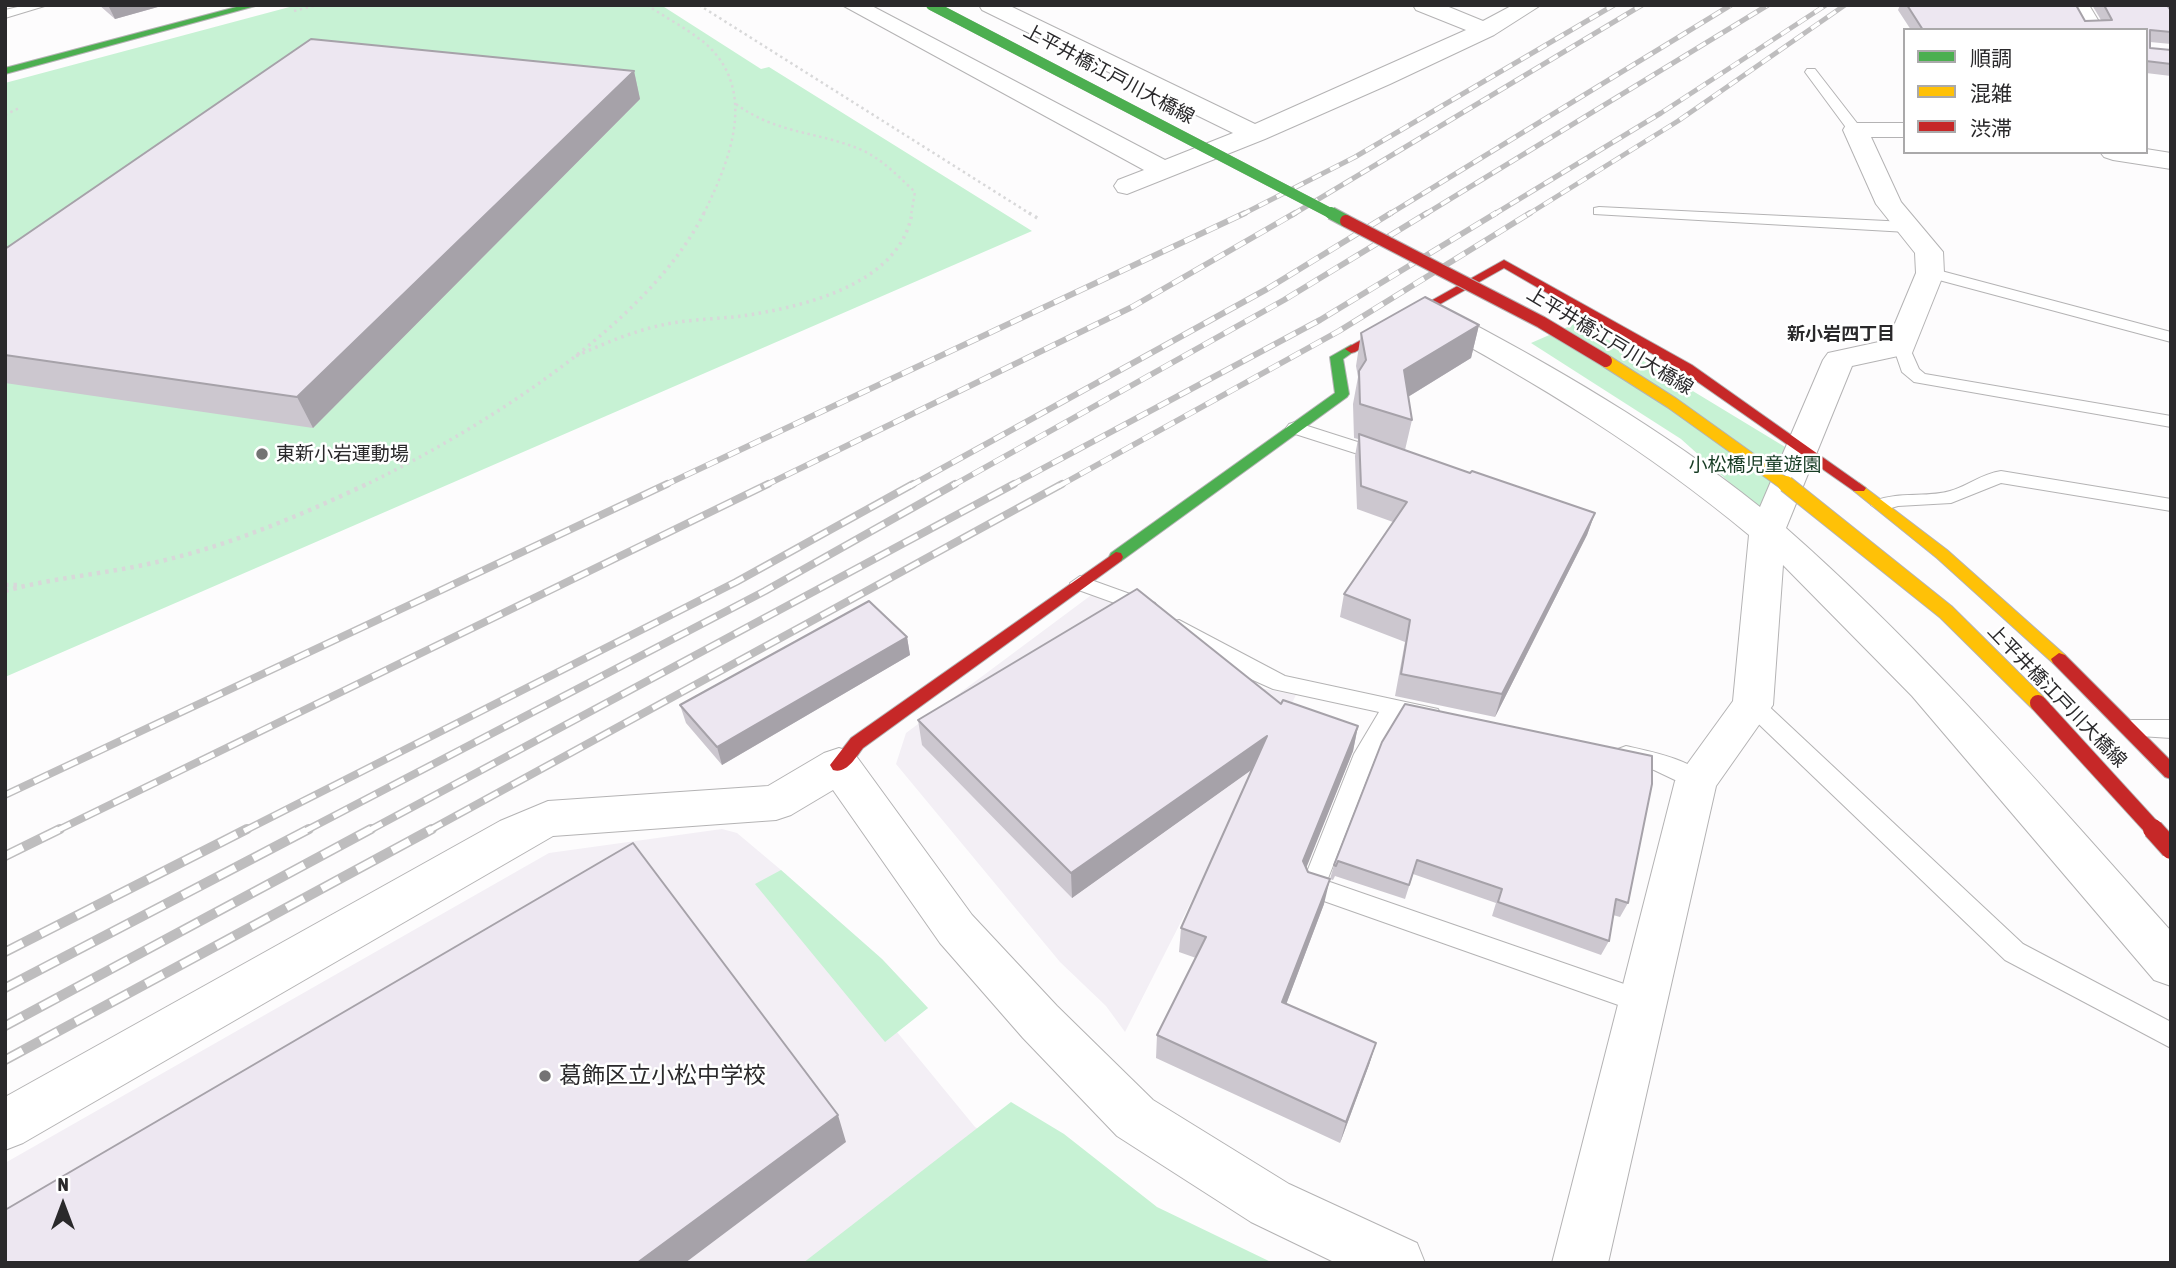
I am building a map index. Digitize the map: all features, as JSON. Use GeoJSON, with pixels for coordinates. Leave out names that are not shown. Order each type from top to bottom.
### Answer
{"type":"FeatureCollection","features":[{"type":"Feature","properties":{"kind":"street"},"geometry":{"type":"LineString","coordinates":[[5,71],[255,5]]}},
{"type":"Feature","properties":{"kind":"street"},"geometry":{"type":"LineString","coordinates":[[853,5],[1164,170]]}},
{"type":"Feature","properties":{"kind":"street","name":"上平井橋江戸川大橋線"},"geometry":{"type":"LineString","coordinates":[[931,5],[1541,322],[1663,394],[1838,523],[1934,601],[2023,686],[2171,849]]}},
{"type":"Feature","properties":{"kind":"street"},"geometry":{"type":"LineString","coordinates":[[990,5],[1256,134]]}},
{"type":"Feature","properties":{"kind":"street"},"geometry":{"type":"LineString","coordinates":[[1424,5],[1486,30]]}},
{"type":"Feature","properties":{"kind":"street"},"geometry":{"type":"LineString","coordinates":[[1128,186],[1256,134],[1486,30],[1530,5]]}},
{"type":"Feature","properties":{"kind":"street"},"geometry":{"type":"LineString","coordinates":[[2078,5],[2092,28]]}},
{"type":"Feature","properties":{"kind":"street"},"geometry":{"type":"LineString","coordinates":[[1580,1263],[1696,781],[1753,705],[1767,531],[1839,360],[1900,346],[1930,274],[1929,252],[1889,204],[1854,130],[1903,130]]}},
{"type":"Feature","properties":{"kind":"street"},"geometry":{"type":"LineString","coordinates":[[2126,154],[2171,161]]}},
{"type":"Feature","properties":{"kind":"street"},"geometry":{"type":"LineString","coordinates":[[5,1125],[516,834],[548,819],[776,803],[838,765],[857,743],[1342,394],[1336,357],[1504,263],[1645,341],[1805,446],[2000,602],[2132,729],[2171,772]]}},
{"type":"Feature","properties":{"kind":"street"},"geometry":{"type":"LineString","coordinates":[[1422,309],[1535,368],[1658,450],[1767,531],[1858,616],[1929,690],[2171,965]]}},
{"type":"Feature","properties":{"kind":"street"},"geometry":{"type":"LineString","coordinates":[[838,765],[956,929],[1040,1022],[1135,1118],[1270,1203],[1398,1263]]}},
{"type":"Feature","properties":{"kind":"lane"},"geometry":{"type":"LineString","coordinates":[[5,14],[42,5]]}},
{"type":"Feature","properties":{"kind":"lane"},"geometry":{"type":"LineString","coordinates":[[1811,72],[1854,130]]}},
{"type":"Feature","properties":{"kind":"lane"},"geometry":{"type":"LineString","coordinates":[[1598,211],[1907,227]]}},
{"type":"Feature","properties":{"kind":"lane"},"geometry":{"type":"LineString","coordinates":[[1930,274],[2171,337]]}},
{"type":"Feature","properties":{"kind":"lane"},"geometry":{"type":"LineString","coordinates":[[1900,346],[1912,372],[1920,378],[2171,422]]}},
{"type":"Feature","properties":{"kind":"lane"},"geometry":{"type":"LineString","coordinates":[[1294,428],[1397,461]]}},
{"type":"Feature","properties":{"kind":"lane"},"geometry":{"type":"LineString","coordinates":[[1881,505],[1893,499],[1953,497],[1983,479],[2001,477],[2171,505]]}},
{"type":"Feature","properties":{"kind":"lane"},"geometry":{"type":"LineString","coordinates":[[1080,583],[1146,607],[1252,670],[1281,683],[1447,718]]}},
{"type":"Feature","properties":{"kind":"lane"},"geometry":{"type":"LineString","coordinates":[[1753,705],[2014,952],[2171,1036]]}},
{"type":"Feature","properties":{"kind":"lane"},"geometry":{"type":"LineString","coordinates":[[1394,707],[1364,754],[1313,887],[1641,1001]]}},
{"type":"Feature","properties":{"kind":"lane"},"geometry":{"type":"LineString","coordinates":[[2132,729],[2171,729]]}},
{"type":"Feature","properties":{"kind":"lane"},"geometry":{"type":"LineString","coordinates":[[1606,751],[1659,762],[1696,781]]}},
{"type":"Feature","properties":{"kind":"path"},"geometry":{"type":"LineString","coordinates":[[5,585],[158,564],[233,541],[296,517],[421,456],[514,398],[568,360],[633,304],[662,275],[695,233],[713,204],[737,132],[736,104],[722,63],[708,46],[647,5]]}},
{"type":"Feature","properties":{"kind":"path"},"geometry":{"type":"LineString","coordinates":[[699,5],[1039,219]]}},
{"type":"Feature","properties":{"kind":"path"},"geometry":{"type":"LineString","coordinates":[[568,360],[608,342],[666,324],[739,316],[817,300],[873,271],[902,242],[912,224],[915,192],[887,165],[858,149],[784,132],[751,116],[736,104]]}},
{"type":"Feature","properties":{"kind":"path"},"geometry":{"type":"LineString","coordinates":[[5,591],[27,584]]}},
{"type":"Feature","properties":{"kind":"shaded area"},"geometry":{"type":"Polygon","coordinates":[[[1094,593],[1139,610],[1255,687],[1296,695],[1125,1032],[1106,1006],[1060,962],[896,764],[906,733],[1094,593]]]}},
{"type":"Feature","properties":{"kind":"shaded area","name":"葛飾区立小松中学校"},"geometry":{"type":"Polygon","coordinates":[[[722,829],[737,833],[781,870],[882,959],[928,1008],[897,1032],[975,1127],[1202,1263],[5,1263],[5,1163],[549,853],[722,829]]]}},
{"type":"Feature","properties":{"kind":"green space","name":"東新小岩運動場"},"geometry":{"type":"Polygon","coordinates":[[[297,5],[661,5],[761,69],[769,67],[1032,231],[5,677],[5,83],[297,5]]]}},
{"type":"Feature","properties":{"kind":"green space","name":"小松橋児童遊園"},"geometry":{"type":"Polygon","coordinates":[[[1579,322],[1795,453],[1770,519],[1681,439],[1531,343],[1579,322]]]}},
{"type":"Feature","properties":{"kind":"green space"},"geometry":{"type":"Polygon","coordinates":[[[781,870],[882,959],[928,1008],[885,1042],[755,884],[781,870]]]}},
{"type":"Feature","properties":{"kind":"green space"},"geometry":{"type":"Polygon","coordinates":[[[1011,1102],[1064,1134],[1157,1207],[1273,1263],[803,1263],[1011,1102]]]}},
{"type":"Feature","properties":{"kind":"building"},"geometry":{"type":"Polygon","coordinates":[[[1907,5],[2076,5],[2085,21],[2112,20],[2104,5],[2167,5],[2171,11],[2171,32],[2150,30],[2150,48],[2171,50],[2171,64],[2148,61],[2148,28],[1922,28],[1907,5]]]}},
{"type":"Feature","properties":{"kind":"building"},"geometry":{"type":"Polygon","coordinates":[[[311,39],[634,71],[297,397],[5,355],[5,249],[311,39]]]}},
{"type":"Feature","properties":{"kind":"building"},"geometry":{"type":"Polygon","coordinates":[[[1425,297],[1479,325],[1404,370],[1412,420],[1360,404],[1359,371],[1366,360],[1361,333],[1425,297]]]}},
{"type":"Feature","properties":{"kind":"building"},"geometry":{"type":"Polygon","coordinates":[[[1359,434],[1595,513],[1502,694],[1401,674],[1410,620],[1344,594],[1407,502],[1361,486],[1359,434]]]}},
{"type":"Feature","properties":{"kind":"building"},"geometry":{"type":"Polygon","coordinates":[[[1137,589],[1281,704],[1283,700],[1358,726],[1303,861],[1308,872],[1330,879],[1282,1002],[1376,1043],[1346,1122],[1157,1035],[1206,937],[1181,928],[1267,736],[1071,873],[918,720],[1137,589]]]}},
{"type":"Feature","properties":{"kind":"building"},"geometry":{"type":"Polygon","coordinates":[[[869,601],[907,637],[717,747],[680,705],[869,601]]]}},
{"type":"Feature","properties":{"kind":"building"},"geometry":{"type":"Polygon","coordinates":[[[1405,704],[1652,756],[1652,784],[1628,903],[1616,899],[1609,941],[1498,902],[1502,889],[1417,860],[1409,885],[1338,861],[1336,866],[1334,865],[1382,742],[1405,704]]]}},
{"type":"Feature","properties":{"kind":"building","name":"葛飾区立小松中学校"},"geometry":{"type":"Polygon","coordinates":[[[633,843],[838,1115],[637,1263],[5,1263],[5,1210],[633,843]]]}},
{"type":"Feature","properties":{"kind":"railway"},"geometry":{"type":"LineString","coordinates":[[1244,213],[1355,157],[1614,5]]}},
{"type":"Feature","properties":{"kind":"railway"},"geometry":{"type":"LineString","coordinates":[[1292,215],[1642,5]]}},
{"type":"Feature","properties":{"kind":"railway"},"geometry":{"type":"LineString","coordinates":[[1388,215],[1731,5]]}},
{"type":"Feature","properties":{"kind":"railway"},"geometry":{"type":"LineString","coordinates":[[1424,215],[1768,5]]}},
{"type":"Feature","properties":{"kind":"railway"},"geometry":{"type":"LineString","coordinates":[[1493,215],[1661,113],[1826,5]]}},
{"type":"Feature","properties":{"kind":"railway"},"geometry":{"type":"LineString","coordinates":[[1527,215],[1678,121],[1845,5]]}},
{"type":"Feature","properties":{"kind":"railway"},"geometry":{"type":"LineString","coordinates":[[663,486],[1244,213]]}},
{"type":"Feature","properties":{"kind":"railway"},"geometry":{"type":"LineString","coordinates":[[764,486],[1132,307],[1295,213]]}},
{"type":"Feature","properties":{"kind":"railway"},"geometry":{"type":"LineString","coordinates":[[910,486],[1267,289],[1391,213]]}},
{"type":"Feature","properties":{"kind":"railway"},"geometry":{"type":"LineString","coordinates":[[952,486],[1284,300],[1427,213]]}},
{"type":"Feature","properties":{"kind":"railway"},"geometry":{"type":"LineString","coordinates":[[1010,486],[1320,320],[1496,213]]}},
{"type":"Feature","properties":{"kind":"railway"},"geometry":{"type":"LineString","coordinates":[[1059,486],[1339,331],[1530,213]]}},
{"type":"Feature","properties":{"kind":"railway"},"geometry":{"type":"LineString","coordinates":[[5,795],[667,484]]}},
{"type":"Feature","properties":{"kind":"railway"},"geometry":{"type":"LineString","coordinates":[[56,831],[768,484]]}},
{"type":"Feature","properties":{"kind":"railway"},"geometry":{"type":"LineString","coordinates":[[244,831],[736,582],[913,484]]}},
{"type":"Feature","properties":{"kind":"railway"},"geometry":{"type":"LineString","coordinates":[[305,831],[765,591],[955,484]]}},
{"type":"Feature","properties":{"kind":"railway"},"geometry":{"type":"LineString","coordinates":[[368,831],[1014,484]]}},
{"type":"Feature","properties":{"kind":"railway"},"geometry":{"type":"LineString","coordinates":[[428,831],[1062,484]]}},
{"type":"Feature","properties":{"kind":"railway"},"geometry":{"type":"LineString","coordinates":[[5,856],[60,829]]}},
{"type":"Feature","properties":{"kind":"railway"},"geometry":{"type":"LineString","coordinates":[[5,952],[247,829]]}},
{"type":"Feature","properties":{"kind":"railway"},"geometry":{"type":"LineString","coordinates":[[5,988],[309,829]]}},
{"type":"Feature","properties":{"kind":"railway"},"geometry":{"type":"LineString","coordinates":[[5,1026],[371,829]]}},
{"type":"Feature","properties":{"kind":"railway"},"geometry":{"type":"LineString","coordinates":[[5,1060],[432,829]]}},
{"type":"Feature","properties":{"kind":"traffic: fast"},"geometry":{"type":"LineString","coordinates":[[5,71],[255,5]]}},
{"type":"Feature","properties":{"kind":"traffic: fast"},"geometry":{"type":"LineString","coordinates":[[931,5],[1346,221]]}},
{"type":"Feature","properties":{"kind":"traffic: fast"},"geometry":{"type":"LineString","coordinates":[[1116,557],[1342,394],[1336,357],[1351,349]]}},
{"type":"Feature","properties":{"kind":"traffic: slow"},"geometry":{"type":"LineString","coordinates":[[1606,361],[1714,432],[1880,557],[1946,612],[2038,703]]}},
{"type":"Feature","properties":{"kind":"traffic: slow"},"geometry":{"type":"LineString","coordinates":[[1859,488],[1942,554],[2059,659]]}},
{"type":"Feature","properties":{"kind":"traffic: jam"},"geometry":{"type":"LineString","coordinates":[[1346,221],[1541,322],[1606,361]]}},
{"type":"Feature","properties":{"kind":"traffic: jam"},"geometry":{"type":"LineString","coordinates":[[1351,349],[1504,263],[1687,368],[1859,488]]}},
{"type":"Feature","properties":{"kind":"traffic: jam"},"geometry":{"type":"LineString","coordinates":[[839,765],[857,743],[1116,557]]}},
{"type":"Feature","properties":{"kind":"traffic: jam"},"geometry":{"type":"LineString","coordinates":[[2059,659],[2171,772]]}},
{"type":"Feature","properties":{"kind":"traffic: jam"},"geometry":{"type":"LineString","coordinates":[[2038,703],[2171,849]]}},
{"type":"Feature","properties":{"kind":"place","name":"東新小岩運動場"},"geometry":{"type":"Point","coordinates":[262,454]}},
{"type":"Feature","properties":{"kind":"place","name":"葛飾区立小松中学校"},"geometry":{"type":"Point","coordinates":[545,1076]}},
{"type":"Feature","properties":{"kind":"district","name":"新小岩四丁目"},"geometry":{"type":"Point","coordinates":[1841,334]}}]}
